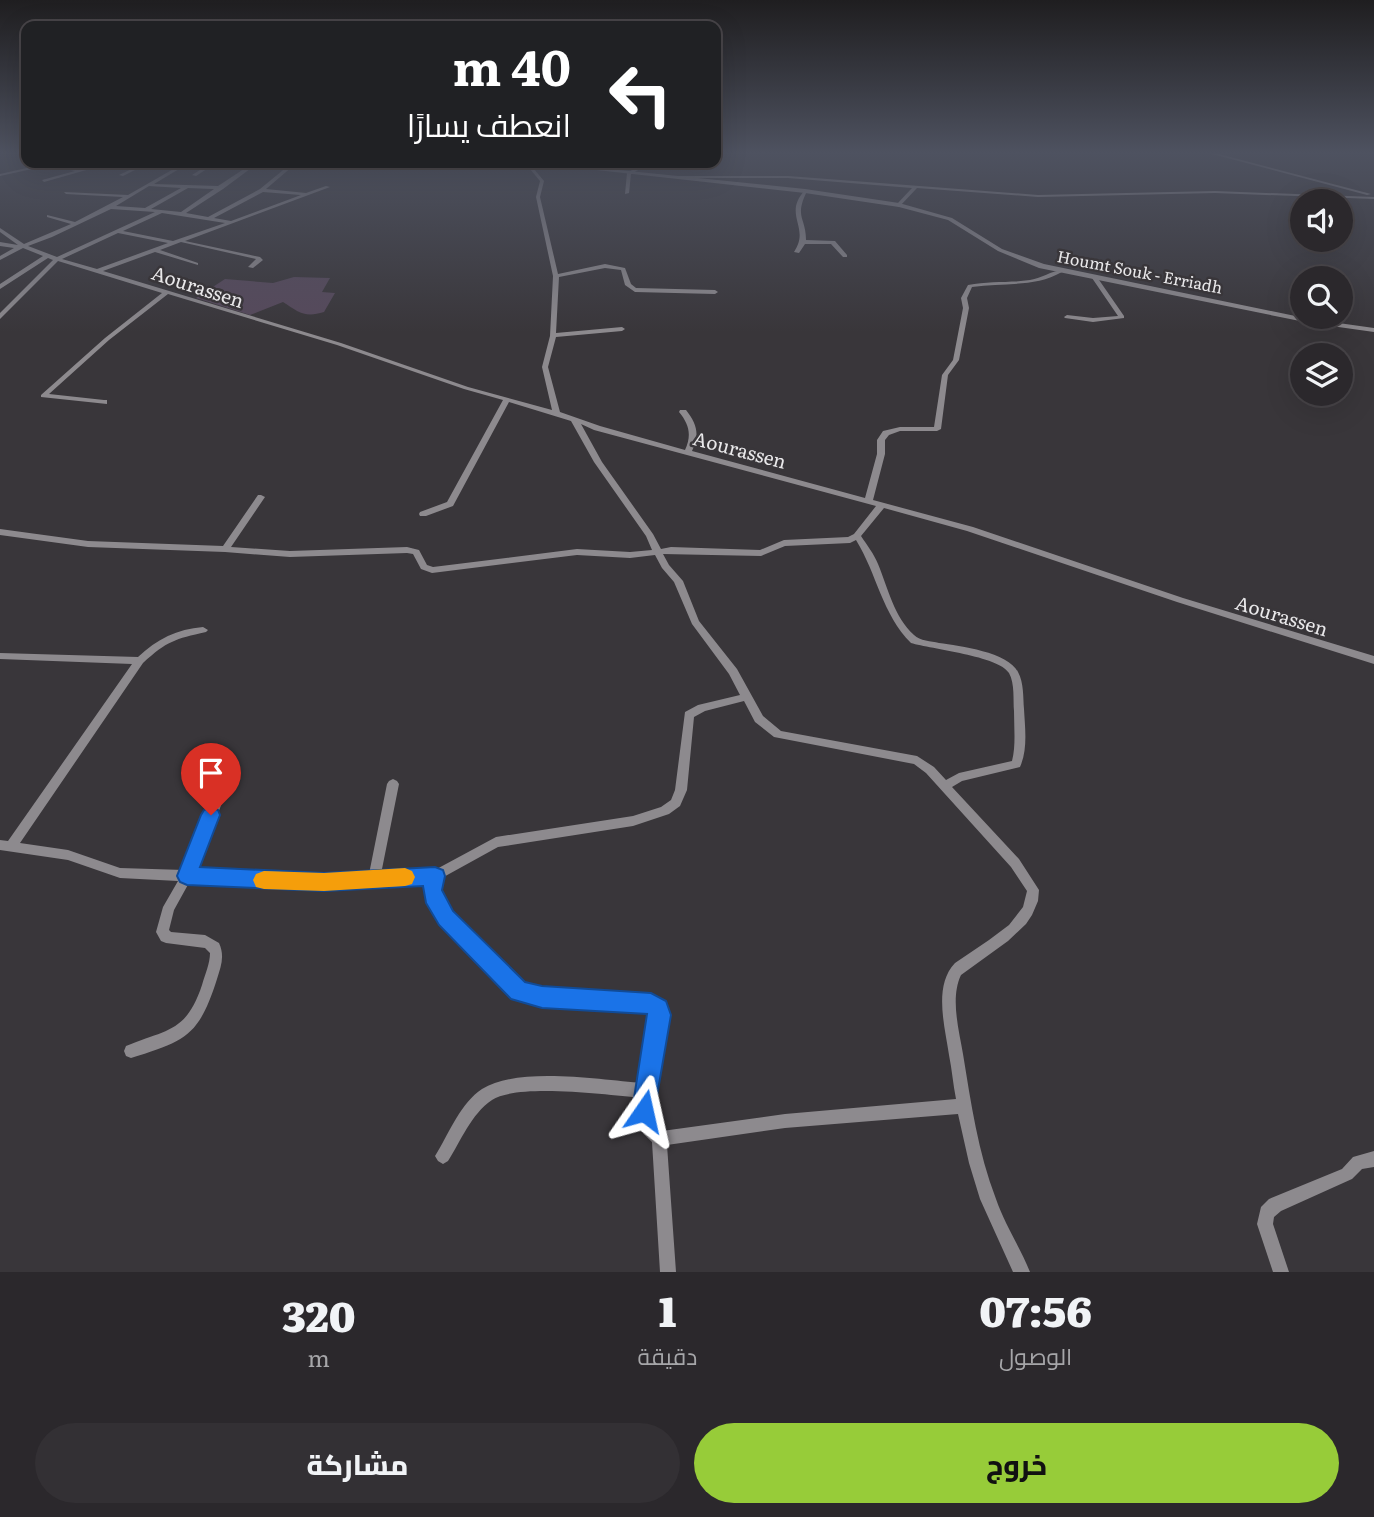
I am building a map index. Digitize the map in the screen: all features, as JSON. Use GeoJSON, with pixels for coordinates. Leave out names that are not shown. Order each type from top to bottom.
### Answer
{"type":"FeatureCollection","features":[{"type":"Feature","properties":{"kind":"street"},"geometry":{"type":"LineString","coordinates":[[0,258],[94,213]]}},
{"type":"Feature","properties":{"kind":"street"},"geometry":{"type":"LineString","coordinates":[[0,317],[57,259],[157,213]]}},
{"type":"Feature","properties":{"kind":"street"},"geometry":{"type":"LineString","coordinates":[[176,213],[231,223]]}},
{"type":"Feature","properties":{"kind":"street"},"geometry":{"type":"LineString","coordinates":[[210,218],[219,213]]}},
{"type":"Feature","properties":{"kind":"street"},"geometry":{"type":"LineString","coordinates":[[97,271],[257,213]]}},
{"type":"Feature","properties":{"kind":"street"},"geometry":{"type":"LineString","coordinates":[[542,213],[556,276],[553,335],[545,367],[557,413]]}},
{"type":"Feature","properties":{"kind":"street"},"geometry":{"type":"LineString","coordinates":[[797,213],[798,223],[805,233],[804,242],[797,252]]}},
{"type":"Feature","properties":{"kind":"street","name":"Houmt Souk - Erriadh"},"geometry":{"type":"LineString","coordinates":[[929,213],[950,219],[1019,259],[1059,271],[1180,292],[1310,321],[1374,330]]}},
{"type":"Feature","properties":{"kind":"street"},"geometry":{"type":"LineString","coordinates":[[49,216],[74,223]]}},
{"type":"Feature","properties":{"kind":"street"},"geometry":{"type":"LineString","coordinates":[[0,230],[24,247]]}},
{"type":"Feature","properties":{"kind":"street"},"geometry":{"type":"LineString","coordinates":[[119,231],[258,258],[260,260],[251,267]]}},
{"type":"Feature","properties":{"kind":"street"},"geometry":{"type":"LineString","coordinates":[[0,243],[10,238]]}},
{"type":"Feature","properties":{"kind":"street"},"geometry":{"type":"LineString","coordinates":[[804,242],[834,242],[845,256]]}},
{"type":"Feature","properties":{"kind":"street"},"geometry":{"type":"LineString","coordinates":[[0,243],[24,247]]}},
{"type":"Feature","properties":{"kind":"street","name":"Aourassen"},"geometry":{"type":"LineString","coordinates":[[24,247],[507,399],[1002,539],[1180,600],[1374,660]]}},
{"type":"Feature","properties":{"kind":"street"},"geometry":{"type":"LineString","coordinates":[[155,250],[196,264]]}},
{"type":"Feature","properties":{"kind":"street"},"geometry":{"type":"LineString","coordinates":[[0,287],[47,256]]}},
{"type":"Feature","properties":{"kind":"street"},"geometry":{"type":"LineString","coordinates":[[556,276],[609,266],[624,269],[628,285],[635,290],[715,292]]}},
{"type":"Feature","properties":{"kind":"street"},"geometry":{"type":"LineString","coordinates":[[868,502],[881,454],[881,440],[886,433],[900,429],[937,429],[945,375],[956,360],[966,308],[964,298],[971,286],[1048,279],[1059,271]]}},
{"type":"Feature","properties":{"kind":"street"},"geometry":{"type":"LineString","coordinates":[[1067,317],[1093,320],[1122,317],[1095,278]]}},
{"type":"Feature","properties":{"kind":"street"},"geometry":{"type":"LineString","coordinates":[[104,402],[43,396],[107,339],[167,292]]}},
{"type":"Feature","properties":{"kind":"street"},"geometry":{"type":"LineString","coordinates":[[553,335],[622,329]]}},
{"type":"Feature","properties":{"kind":"street"},"geometry":{"type":"LineString","coordinates":[[423,514],[450,504],[507,399]]}},
{"type":"Feature","properties":{"kind":"street"},"geometry":{"type":"LineString","coordinates":[[683,412],[692,422],[694,430],[694,442],[688,452]]}},
{"type":"Feature","properties":{"kind":"street"},"geometry":{"type":"LineString","coordinates":[[574,419],[598,462],[659,552],[665,566],[678,581],[695,622],[733,672],[759,719],[778,734],[916,760],[944,786],[1015,863],[1032,890],[1033,897],[1019,923],[977,957],[961,966],[953,976],[953,1031],[962,1106],[988,1200],[1022,1272]]}},
{"type":"Feature","properties":{"kind":"street"},"geometry":{"type":"LineString","coordinates":[[225,549],[261,497]]}},
{"type":"Feature","properties":{"kind":"street"},"geometry":{"type":"LineString","coordinates":[[0,533],[89,544],[312,555],[374,549],[407,550],[416,552],[424,567],[432,570],[577,552],[630,555],[659,552],[761,553],[784,543],[841,541],[857,536],[881,506]]}},
{"type":"Feature","properties":{"kind":"street"},"geometry":{"type":"LineString","coordinates":[[857,536],[873,562],[882,594],[907,635],[914,641],[968,652],[1004,663],[1014,673],[1018,695],[1020,753],[1016,764],[959,777],[944,786]]}},
{"type":"Feature","properties":{"kind":"street"},"geometry":{"type":"LineString","coordinates":[[203,630],[183,631],[170,637],[155,646],[140,661],[6,846],[68,855],[120,873],[324,882],[435,876],[496,842],[633,821],[665,811],[676,803],[681,790],[689,715],[702,708],[746,697]]}},
{"type":"Feature","properties":{"kind":"street"},"geometry":{"type":"LineString","coordinates":[[0,656],[140,661]]}},
{"type":"Feature","properties":{"kind":"street"},"geometry":{"type":"LineString","coordinates":[[374,878],[393,784]]}},
{"type":"Feature","properties":{"kind":"street"},"geometry":{"type":"LineString","coordinates":[[131,1051],[172,1039],[187,1028],[198,1014],[210,980],[215,965],[216,951],[213,946],[202,941],[166,937],[162,932],[169,905],[187,876],[219,795]]}},
{"type":"Feature","properties":{"kind":"street"},"geometry":{"type":"LineString","coordinates":[[435,876],[432,890],[436,903],[446,918],[519,991],[542,997],[635,1001],[651,1004],[658,1009],[658,1032],[644,1124],[659,1139],[668,1272]]}},
{"type":"Feature","properties":{"kind":"street"},"geometry":{"type":"LineString","coordinates":[[443,1156],[470,1113],[486,1095],[499,1088],[526,1084],[649,1091]]}},
{"type":"Feature","properties":{"kind":"street"},"geometry":{"type":"LineString","coordinates":[[659,1139],[785,1121],[962,1106]]}},
{"type":"Feature","properties":{"kind":"street"},"geometry":{"type":"LineString","coordinates":[[1281,1272],[1265,1224],[1266,1213],[1286,1200],[1347,1174],[1358,1162],[1374,1159]]}},
{"type":"Feature","properties":{"kind":"shaded area"},"geometry":{"type":"Polygon","coordinates":[[[294,277],[330,278],[322,292],[335,293],[324,312],[302,313],[283,302],[250,315],[196,298],[225,279],[273,283],[294,277]]]}},
{"type":"Feature","properties":{"kind":"slow traffic"},"geometry":{"type":"LineString","coordinates":[[264,880],[324,882],[405,877]]}},
{"type":"Feature","properties":{"kind":"route"},"geometry":{"type":"LineString","coordinates":[[211,815],[187,876],[324,882],[435,876],[432,890],[436,903],[446,918],[486,955],[519,991],[542,997],[651,1004],[658,1009],[658,1032],[644,1111]]}}]}
